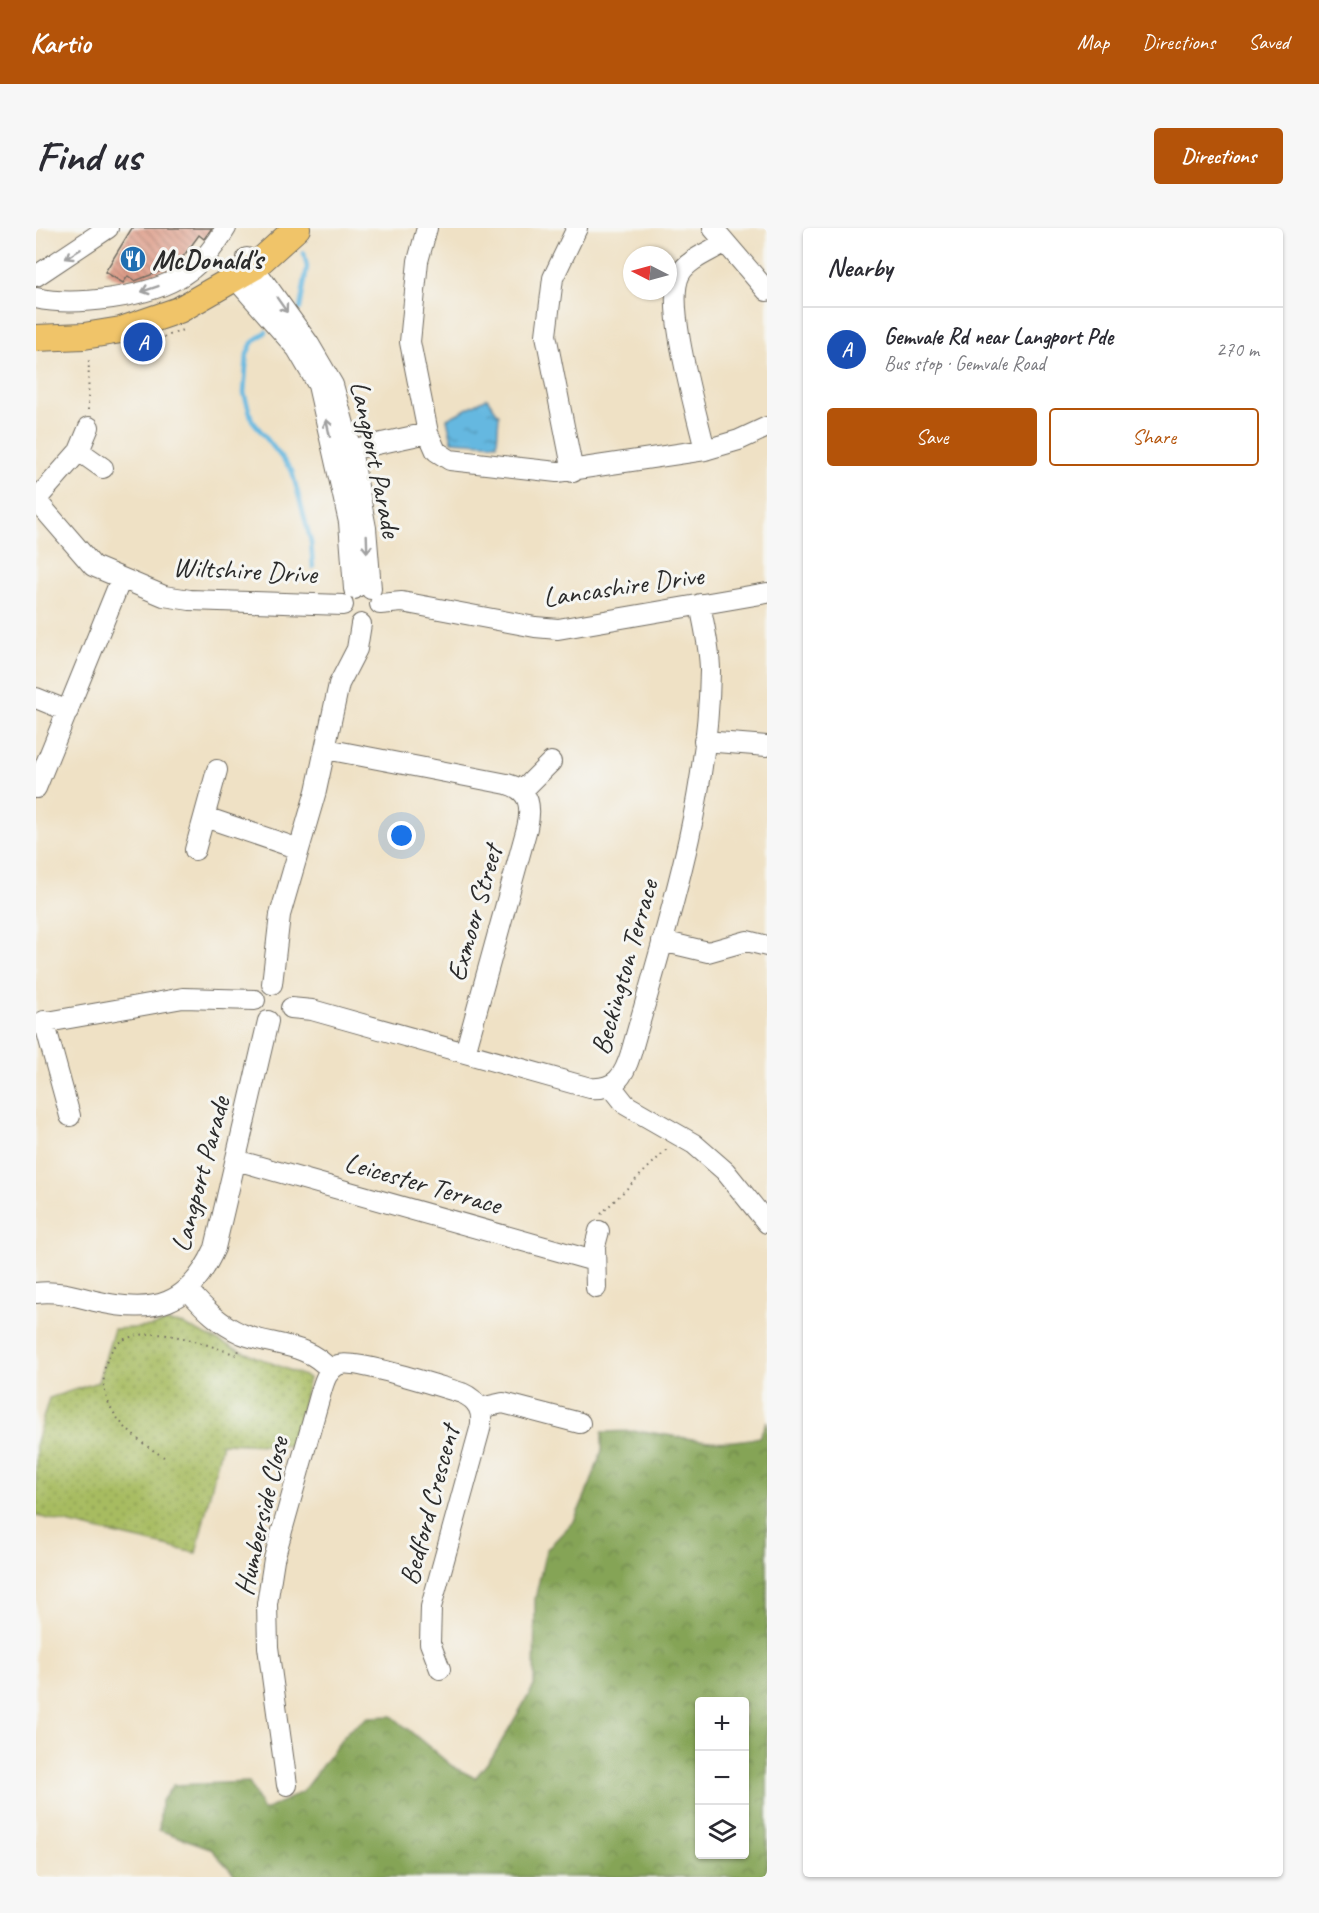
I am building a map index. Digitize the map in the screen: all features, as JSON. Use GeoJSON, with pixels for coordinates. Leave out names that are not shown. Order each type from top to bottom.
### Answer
{"type":"FeatureCollection","features":[{"type":"Feature","properties":{"kind":"main road"},"geometry":{"type":"LineString","coordinates":[[245,267],[281,228]]}},
{"type":"Feature","properties":{"kind":"main road"},"geometry":{"type":"LineString","coordinates":[[36,338],[96,334],[151,321],[179,310],[245,267],[297,228]]}},
{"type":"Feature","properties":{"kind":"main road"},"geometry":{"type":"LineString","coordinates":[[36,326],[94,322],[135,314],[151,321]]}},
{"type":"Feature","properties":{"kind":"street"},"geometry":{"type":"LineString","coordinates":[[36,276],[79,250],[108,228]]}},
{"type":"Feature","properties":{"kind":"street"},"geometry":{"type":"LineString","coordinates":[[36,298],[102,300],[147,291],[183,276],[216,245],[226,228]]}},
{"type":"Feature","properties":{"kind":"street"},"geometry":{"type":"LineString","coordinates":[[427,228],[418,261],[410,342],[428,433],[436,451],[450,460],[543,472],[573,472],[705,450],[745,438],[767,427]]}},
{"type":"Feature","properties":{"kind":"street"},"geometry":{"type":"LineString","coordinates":[[573,472],[548,351],[546,325],[553,278],[577,228]]}},
{"type":"Feature","properties":{"kind":"street"},"geometry":{"type":"LineString","coordinates":[[705,450],[677,322],[676,288],[680,273],[719,235],[767,291]]}},
{"type":"Feature","properties":{"kind":"street","name":"Langport Parade"},"geometry":{"type":"LineString","coordinates":[[245,267],[313,373],[342,451],[350,522],[368,594]]}},
{"type":"Feature","properties":{"kind":"street"},"geometry":{"type":"LineString","coordinates":[[36,500],[79,451],[89,427]]}},
{"type":"Feature","properties":{"kind":"street"},"geometry":{"type":"LineString","coordinates":[[342,451],[428,433]]}},
{"type":"Feature","properties":{"kind":"street"},"geometry":{"type":"LineString","coordinates":[[79,451],[103,468]]}},
{"type":"Feature","properties":{"kind":"street","name":"Wiltshire Drive"},"geometry":{"type":"LineString","coordinates":[[36,500],[88,562],[121,579],[178,599],[343,605]]}},
{"type":"Feature","properties":{"kind":"street"},"geometry":{"type":"LineString","coordinates":[[36,788],[121,579]]}},
{"type":"Feature","properties":{"kind":"street","name":"Lancashire Drive"},"geometry":{"type":"LineString","coordinates":[[368,594],[552,629],[767,593]]}},
{"type":"Feature","properties":{"kind":"street"},"geometry":{"type":"LineString","coordinates":[[368,594],[375,618],[361,624],[346,616],[343,605],[346,595],[368,594]]}},
{"type":"Feature","properties":{"kind":"street","name":"Beckington Terrace"},"geometry":{"type":"LineString","coordinates":[[291,1008],[312,1010],[590,1088],[611,1086],[617,1082],[625,1071],[691,836],[704,741],[710,672],[700,604]]}},
{"type":"Feature","properties":{"kind":"street"},"geometry":{"type":"LineString","coordinates":[[272,984],[280,915],[326,749],[339,684],[357,649],[361,624]]}},
{"type":"Feature","properties":{"kind":"street"},"geometry":{"type":"LineString","coordinates":[[36,698],[68,711]]}},
{"type":"Feature","properties":{"kind":"street"},"geometry":{"type":"LineString","coordinates":[[704,741],[767,746]]}},
{"type":"Feature","properties":{"kind":"street"},"geometry":{"type":"LineString","coordinates":[[326,749],[507,784],[523,790],[551,762]]}},
{"type":"Feature","properties":{"kind":"street"},"geometry":{"type":"LineString","coordinates":[[195,850],[218,770]]}},
{"type":"Feature","properties":{"kind":"street","name":"Exmoor Street"},"geometry":{"type":"LineString","coordinates":[[465,1053],[530,814],[523,790]]}},
{"type":"Feature","properties":{"kind":"street"},"geometry":{"type":"LineString","coordinates":[[205,817],[299,849]]}},
{"type":"Feature","properties":{"kind":"street"},"geometry":{"type":"LineString","coordinates":[[662,941],[708,952],[747,941],[767,946]]}},
{"type":"Feature","properties":{"kind":"street"},"geometry":{"type":"LineString","coordinates":[[272,984],[287,990],[290,995],[291,1008],[283,1018],[268,1021],[257,1012],[255,1000],[260,990],[272,984]]}},
{"type":"Feature","properties":{"kind":"street"},"geometry":{"type":"LineString","coordinates":[[70,1116],[40,1023],[183,998],[255,1000]]}},
{"type":"Feature","properties":{"kind":"street","name":"Langport Parade"},"geometry":{"type":"LineString","coordinates":[[36,1293],[54,1292],[142,1308],[165,1303],[188,1290],[206,1268],[215,1248],[268,1021]]}},
{"type":"Feature","properties":{"kind":"street"},"geometry":{"type":"LineString","coordinates":[[611,1086],[626,1106],[677,1134],[725,1171],[767,1223]]}},
{"type":"Feature","properties":{"kind":"street","name":"Leicester Terrace"},"geometry":{"type":"LineString","coordinates":[[236,1160],[594,1261]]}},
{"type":"Feature","properties":{"kind":"street"},"geometry":{"type":"LineString","coordinates":[[596,1288],[594,1261],[599,1231]]}},
{"type":"Feature","properties":{"kind":"street"},"geometry":{"type":"LineString","coordinates":[[188,1290],[210,1315],[244,1335],[313,1354],[330,1370]]}},
{"type":"Feature","properties":{"kind":"street","name":"Bedford Crescent"},"geometry":{"type":"LineString","coordinates":[[330,1370],[343,1363],[358,1364],[462,1393],[472,1398],[480,1408],[480,1429],[432,1607],[430,1643],[440,1670]]}},
{"type":"Feature","properties":{"kind":"street","name":"Humberside Close"},"geometry":{"type":"LineString","coordinates":[[287,1785],[268,1647],[270,1579],[321,1392],[330,1370]]}},
{"type":"Feature","properties":{"kind":"street"},"geometry":{"type":"LineString","coordinates":[[480,1408],[503,1403],[580,1423]]}},
{"type":"Feature","properties":{"kind":"path"},"geometry":{"type":"LineString","coordinates":[[89,349],[89,395],[86,419],[89,427]]}},
{"type":"Feature","properties":{"kind":"path"},"geometry":{"type":"LineString","coordinates":[[599,1231],[597,1220],[602,1212],[664,1154],[677,1134]]}},
{"type":"Feature","properties":{"kind":"path"},"geometry":{"type":"LineString","coordinates":[[164,1456],[134,1437],[109,1404],[103,1381],[110,1353],[115,1345],[127,1338],[163,1335],[182,1338],[237,1355],[244,1335]]}},
{"type":"Feature","properties":{"kind":"green space"},"geometry":{"type":"Polygon","coordinates":[[[166,1322],[182,1324],[309,1378],[294,1446],[222,1443],[196,1553],[36,1516],[36,1442],[49,1398],[98,1382],[114,1329],[151,1327],[166,1322]]]}},
{"type":"Feature","properties":{"kind":"green space"},"geometry":{"type":"Polygon","coordinates":[[[767,1421],[767,1877],[237,1877],[210,1848],[159,1830],[161,1802],[173,1785],[249,1782],[263,1811],[302,1792],[348,1731],[368,1717],[392,1716],[452,1766],[475,1778],[493,1756],[534,1686],[535,1599],[546,1550],[574,1521],[602,1450],[602,1432],[642,1431],[690,1439],[745,1440],[759,1437],[767,1421]]]}},
{"type":"Feature","properties":{"kind":"water"},"geometry":{"type":"Polygon","coordinates":[[[487,398],[499,415],[497,444],[452,441],[447,419],[487,398]]]}},
{"type":"Feature","properties":{"kind":"building"},"geometry":{"type":"Polygon","coordinates":[[[132,228],[212,228],[204,239],[199,235],[177,265],[135,281],[128,276],[123,283],[105,272],[132,228]]]}},
{"type":"Feature","properties":{"kind":"waterway"},"geometry":{"type":"LineString","coordinates":[[300,309],[307,267],[304,253]]}},
{"type":"Feature","properties":{"kind":"waterway"},"geometry":{"type":"LineString","coordinates":[[266,332],[252,343],[247,354],[244,393],[252,420],[292,471],[311,542],[313,567]]}},
{"type":"Feature","properties":{"kind":"place","name":"McDonald's"},"geometry":{"type":"Point","coordinates":[133,259]}},
{"type":"Feature","properties":{"kind":"place","name":"Gemvale Rd near Langport Pde"},"geometry":{"type":"Point","coordinates":[143,342]}}]}
